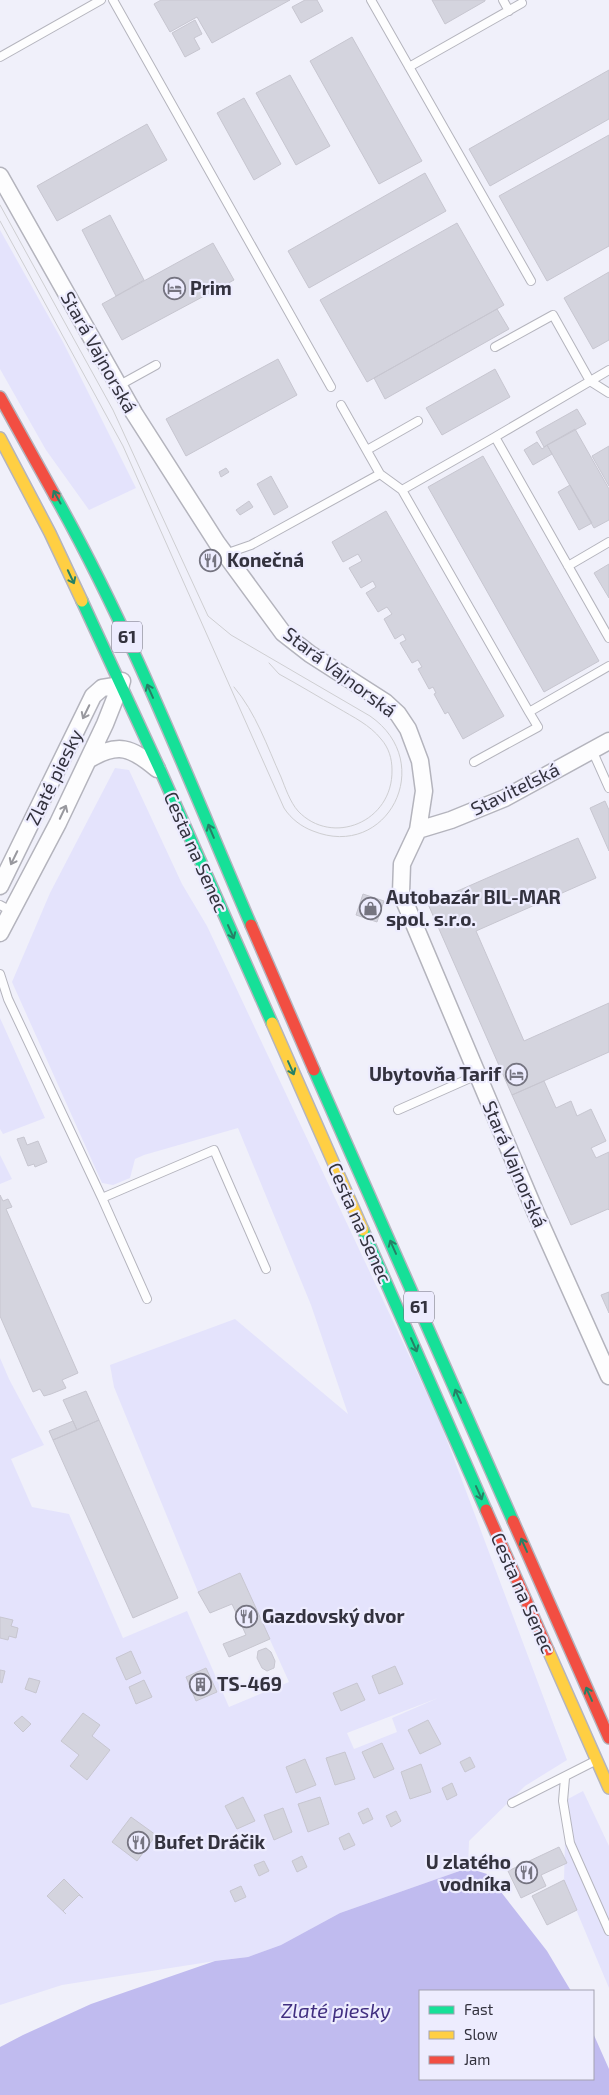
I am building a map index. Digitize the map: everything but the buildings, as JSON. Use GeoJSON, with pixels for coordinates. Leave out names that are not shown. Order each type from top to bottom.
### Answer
{"type":"FeatureCollection","features":[{"type":"Feature","properties":{"kind":"main road","name":"Cesta na Senec"},"geometry":{"type":"LineString","coordinates":[[0,397],[76,533],[124,631],[268,965],[609,1738]]}},
{"type":"Feature","properties":{"kind":"main road","name":"Cesta na Senec"},"geometry":{"type":"LineString","coordinates":[[0,438],[50,533],[161,772],[609,1788]]}},
{"type":"Feature","properties":{"kind":"street","name":"Stará Vajnorská"},"geometry":{"type":"LineString","coordinates":[[0,176],[118,386],[174,477],[225,554],[283,632],[310,654],[385,702],[398,714],[415,744],[423,773],[424,791],[418,830],[402,864],[401,893],[535,1211],[609,1376]]}},
{"type":"Feature","properties":{"kind":"street","name":"Zlaté piesky"},"geometry":{"type":"LineString","coordinates":[[0,933],[6,908],[58,823],[121,685],[124,663],[124,631]]}},
{"type":"Feature","properties":{"kind":"street","name":"Zlaté piesky"},"geometry":{"type":"LineString","coordinates":[[0,886],[93,696],[102,688],[121,685]]}},
{"type":"Feature","properties":{"kind":"street","name":"Cesta na Senec"},"geometry":{"type":"LineString","coordinates":[[121,685],[136,697],[170,736]]}},
{"type":"Feature","properties":{"kind":"street","name":"Staviteľská"},"geometry":{"type":"LineString","coordinates":[[418,830],[450,820],[505,798],[609,741]]}},
{"type":"Feature","properties":{"kind":"street","name":"Zlaté piesky"},"geometry":{"type":"LineString","coordinates":[[88,760],[106,750],[124,749],[140,755],[161,772]]}},
{"type":"Feature","properties":{"kind":"lane"},"geometry":{"type":"LineString","coordinates":[[0,57],[101,0]]}},
{"type":"Feature","properties":{"kind":"lane"},"geometry":{"type":"LineString","coordinates":[[113,0],[331,387]]}},
{"type":"Feature","properties":{"kind":"lane"},"geometry":{"type":"LineString","coordinates":[[371,0],[531,281]]}},
{"type":"Feature","properties":{"kind":"lane"},"geometry":{"type":"LineString","coordinates":[[502,0],[509,11]]}},
{"type":"Feature","properties":{"kind":"lane"},"geometry":{"type":"LineString","coordinates":[[409,67],[522,3]]}},
{"type":"Feature","properties":{"kind":"lane"},"geometry":{"type":"LineString","coordinates":[[495,347],[553,315],[590,381],[609,393]]}},
{"type":"Feature","properties":{"kind":"lane"},"geometry":{"type":"LineString","coordinates":[[118,386],[156,365]]}},
{"type":"Feature","properties":{"kind":"lane"},"geometry":{"type":"LineString","coordinates":[[402,490],[609,370]]}},
{"type":"Feature","properties":{"kind":"lane"},"geometry":{"type":"LineString","coordinates":[[341,405],[380,474],[402,490],[538,727],[474,762]]}},
{"type":"Feature","properties":{"kind":"lane"},"geometry":{"type":"LineString","coordinates":[[367,450],[418,421]]}},
{"type":"Feature","properties":{"kind":"lane"},"geometry":{"type":"LineString","coordinates":[[495,437],[609,638]]}},
{"type":"Feature","properties":{"kind":"lane"},"geometry":{"type":"LineString","coordinates":[[225,554],[251,545],[380,474]]}},
{"type":"Feature","properties":{"kind":"lane"},"geometry":{"type":"LineString","coordinates":[[568,566],[609,542]]}},
{"type":"Feature","properties":{"kind":"lane"},"geometry":{"type":"LineString","coordinates":[[529,712],[609,666]]}},
{"type":"Feature","properties":{"kind":"lane"},"geometry":{"type":"LineString","coordinates":[[592,750],[608,783]]}},
{"type":"Feature","properties":{"kind":"lane"},"geometry":{"type":"LineString","coordinates":[[0,974],[4,999],[102,1198],[147,1299]]}},
{"type":"Feature","properties":{"kind":"lane"},"geometry":{"type":"LineString","coordinates":[[398,1110],[477,1075]]}},
{"type":"Feature","properties":{"kind":"lane"},"geometry":{"type":"LineString","coordinates":[[102,1198],[214,1150],[266,1268]]}},
{"type":"Feature","properties":{"kind":"lane"},"geometry":{"type":"LineString","coordinates":[[512,1803],[565,1778],[597,1760]]}},
{"type":"Feature","properties":{"kind":"lane"},"geometry":{"type":"LineString","coordinates":[[565,1778],[563,1801],[570,1843],[609,1931]]}},
{"type":"Feature","properties":{"kind":"shaded area"},"geometry":{"type":"Polygon","coordinates":[[[0,230],[63,342],[136,488],[89,510],[46,450],[0,369],[0,230]]]}},
{"type":"Feature","properties":{"kind":"shaded area"},"geometry":{"type":"Polygon","coordinates":[[[115,768],[129,770],[182,884],[207,926],[439,1419],[567,1760],[525,1786],[469,1841],[468,1868],[340,1913],[281,1945],[248,1957],[62,1985],[0,2005],[0,1358],[44,1445],[11,1459],[32,1507],[69,1514],[123,1638],[187,1611],[229,1707],[289,1682],[240,1573],[198,1592],[114,1387],[110,1365],[235,1319],[348,1414],[311,1305],[238,1128],[144,1155],[135,1159],[130,1178],[113,1185],[102,1183],[12,982],[50,893],[115,768]],[[438,1698],[347,1733],[354,1749],[397,1732],[392,1718],[438,1698]]]}},
{"type":"Feature","properties":{"kind":"shaded area"},"geometry":{"type":"Polygon","coordinates":[[[0,1018],[45,1118],[3,1134],[0,1129],[0,1018]]]}},
{"type":"Feature","properties":{"kind":"shaded area"},"geometry":{"type":"Polygon","coordinates":[[[0,1155],[12,1179],[0,1184],[0,1155]]]}},
{"type":"Feature","properties":{"kind":"shaded area"},"geometry":{"type":"Polygon","coordinates":[[[583,1791],[609,1846],[609,1988],[564,1881],[566,1800],[583,1791]]]}},
{"type":"Feature","properties":{"kind":"water","name":"Zlaté piesky"},"geometry":{"type":"Polygon","coordinates":[[[468,1868],[487,1874],[547,1951],[570,1990],[419,1990],[419,2080],[594,2080],[594,2035],[609,2069],[609,2095],[0,2095],[0,2047],[91,2004],[215,1961],[248,1957],[281,1945],[340,1913],[468,1868]]]}},
{"type":"Feature","properties":{"kind":"tram line"},"geometry":{"type":"LineString","coordinates":[[0,205],[113,410],[208,616],[231,635],[370,716],[390,736],[400,758],[401,781],[395,802],[381,820],[363,832],[339,837],[313,831],[297,822],[284,808],[123,446],[0,221]]}},
{"type":"Feature","properties":{"kind":"tram line"},"geometry":{"type":"LineString","coordinates":[[234,687],[255,719],[288,794],[298,811],[312,822],[327,827],[343,828],[358,824],[372,815],[383,803],[390,788],[392,770],[390,754],[384,742],[367,725],[279,674],[269,663]]}},
{"type":"Feature","properties":{"kind":"traffic: fast"},"geometry":{"type":"LineString","coordinates":[[55,496],[135,654],[251,925]]}},
{"type":"Feature","properties":{"kind":"traffic: fast"},"geometry":{"type":"LineString","coordinates":[[82,601],[161,772],[272,1023]]}},
{"type":"Feature","properties":{"kind":"traffic: fast"},"geometry":{"type":"LineString","coordinates":[[314,1070],[513,1521]]}},
{"type":"Feature","properties":{"kind":"traffic: fast"},"geometry":{"type":"LineString","coordinates":[[363,1230],[486,1510]]}},
{"type":"Feature","properties":{"kind":"traffic: slow"},"geometry":{"type":"LineString","coordinates":[[0,438],[50,533],[82,601]]}},
{"type":"Feature","properties":{"kind":"traffic: slow"},"geometry":{"type":"LineString","coordinates":[[272,1023],[363,1230]]}},
{"type":"Feature","properties":{"kind":"traffic: slow"},"geometry":{"type":"LineString","coordinates":[[548,1650],[609,1788]]}},
{"type":"Feature","properties":{"kind":"traffic: jam"},"geometry":{"type":"LineString","coordinates":[[0,397],[55,496]]}},
{"type":"Feature","properties":{"kind":"traffic: jam"},"geometry":{"type":"LineString","coordinates":[[251,925],[314,1070]]}},
{"type":"Feature","properties":{"kind":"traffic: jam"},"geometry":{"type":"LineString","coordinates":[[486,1510],[548,1650]]}},
{"type":"Feature","properties":{"kind":"traffic: jam"},"geometry":{"type":"LineString","coordinates":[[513,1521],[609,1738]]}},
{"type":"Feature","properties":{"kind":"place","name":"Prim"},"geometry":{"type":"Point","coordinates":[174,288]}},
{"type":"Feature","properties":{"kind":"place","name":"Konečná"},"geometry":{"type":"Point","coordinates":[211,560]}},
{"type":"Feature","properties":{"kind":"place","name":"Autobazár BIL-MAR spol. s.r.o."},"geometry":{"type":"Point","coordinates":[370,908]}},
{"type":"Feature","properties":{"kind":"place","name":"Ubytovňa Tarif"},"geometry":{"type":"Point","coordinates":[517,1074]}},
{"type":"Feature","properties":{"kind":"place","name":"Gazdovský dvor"},"geometry":{"type":"Point","coordinates":[246,1616]}},
{"type":"Feature","properties":{"kind":"place","name":"TS-469"},"geometry":{"type":"Point","coordinates":[201,1684]}},
{"type":"Feature","properties":{"kind":"place","name":"Bufet Dráčik"},"geometry":{"type":"Point","coordinates":[138,1842]}},
{"type":"Feature","properties":{"kind":"place","name":"U zlatého vodníka"},"geometry":{"type":"Point","coordinates":[527,1873]}}]}
